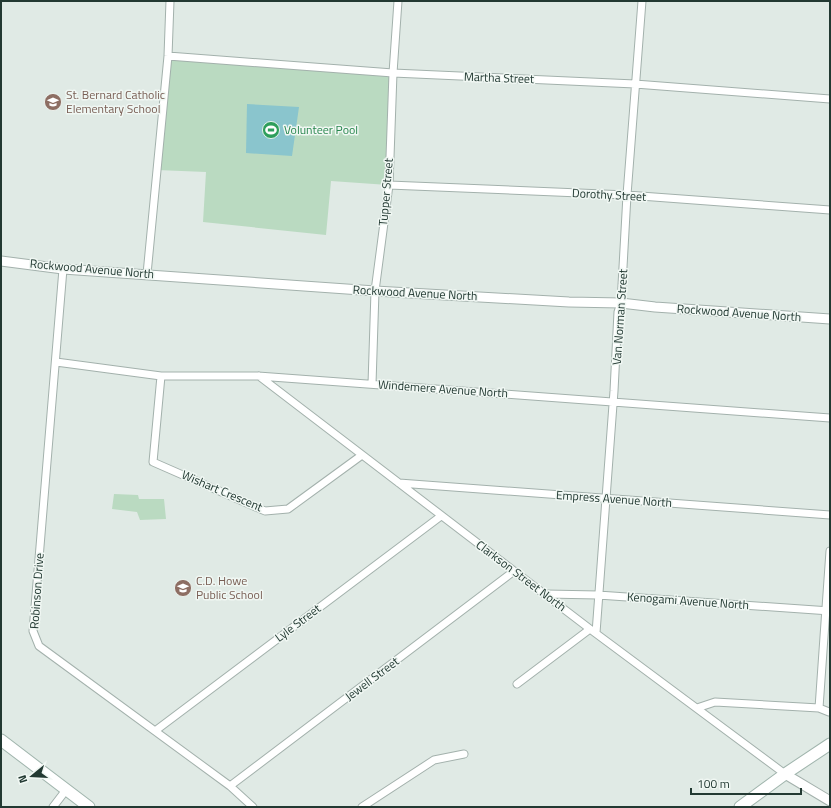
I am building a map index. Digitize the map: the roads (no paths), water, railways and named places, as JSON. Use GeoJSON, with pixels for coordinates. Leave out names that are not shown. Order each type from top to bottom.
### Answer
{"type":"FeatureCollection","features":[{"type":"Feature","properties":{"kind":"main road"},"geometry":{"type":"LineString","coordinates":[[1,740],[89,807]]}},
{"type":"Feature","properties":{"kind":"main road"},"geometry":{"type":"LineString","coordinates":[[740,807],[785,774],[830,744]]}},
{"type":"Feature","properties":{"kind":"street"},"geometry":{"type":"LineString","coordinates":[[147,274],[168,56],[170,1]]}},
{"type":"Feature","properties":{"kind":"street","name":"Tupper Street"},"geometry":{"type":"LineString","coordinates":[[372,384],[375,291],[388,185],[398,1]]}},
{"type":"Feature","properties":{"kind":"street","name":"Van Norman Street"},"geometry":{"type":"LineString","coordinates":[[593,631],[598,595],[606,498],[618,312],[621,303],[627,195],[642,1]]}},
{"type":"Feature","properties":{"kind":"street","name":"Martha Street"},"geometry":{"type":"LineString","coordinates":[[168,56],[393,73],[636,84],[830,99]]}},
{"type":"Feature","properties":{"kind":"street","name":"Dorothy Street"},"geometry":{"type":"LineString","coordinates":[[388,185],[627,195],[830,210]]}},
{"type":"Feature","properties":{"kind":"street","name":"Rockwood Avenue North"},"geometry":{"type":"LineString","coordinates":[[1,261],[63,268],[375,291],[569,302],[621,303],[655,307],[830,319]]}},
{"type":"Feature","properties":{"kind":"street","name":"Robinson Drive"},"geometry":{"type":"LineString","coordinates":[[63,268],[33,631],[39,646],[230,786],[253,807]]}},
{"type":"Feature","properties":{"kind":"street","name":"Windemere Avenue North"},"geometry":{"type":"LineString","coordinates":[[56,362],[161,376],[258,376],[830,418]]}},
{"type":"Feature","properties":{"kind":"street","name":"Wishart Crescent"},"geometry":{"type":"LineString","coordinates":[[161,376],[153,462],[265,511],[288,509],[362,455]]}},
{"type":"Feature","properties":{"kind":"street","name":"Clarkson Street North"},"geometry":{"type":"LineString","coordinates":[[258,376],[593,631],[785,774]]}},
{"type":"Feature","properties":{"kind":"street","name":"Empress Avenue North"},"geometry":{"type":"LineString","coordinates":[[398,483],[830,515]]}},
{"type":"Feature","properties":{"kind":"street","name":"Lyle Street"},"geometry":{"type":"LineString","coordinates":[[155,731],[441,516]]}},
{"type":"Feature","properties":{"kind":"street"},"geometry":{"type":"LineString","coordinates":[[819,708],[827,611],[830,551]]}},
{"type":"Feature","properties":{"kind":"street","name":"Jewell Street"},"geometry":{"type":"LineString","coordinates":[[230,786],[514,571]]}},
{"type":"Feature","properties":{"kind":"street","name":"Kenogami Avenue North"},"geometry":{"type":"LineString","coordinates":[[546,594],[598,595],[827,611]]}},
{"type":"Feature","properties":{"kind":"street"},"geometry":{"type":"LineString","coordinates":[[518,684],[593,631]]}},
{"type":"Feature","properties":{"kind":"street"},"geometry":{"type":"LineString","coordinates":[[697,708],[715,702],[819,708],[829,712]]}},
{"type":"Feature","properties":{"kind":"street"},"geometry":{"type":"LineString","coordinates":[[362,807],[434,760],[464,754]]}},
{"type":"Feature","properties":{"kind":"street"},"geometry":{"type":"LineString","coordinates":[[785,774],[830,801]]}},
{"type":"Feature","properties":{"kind":"street"},"geometry":{"type":"LineString","coordinates":[[53,807],[66,790]]}},
{"type":"Feature","properties":{"kind":"water","name":"Volunteer Pool"},"geometry":{"type":"Polygon","coordinates":[[[247,104],[299,107],[292,156],[246,153],[247,104]]]}},
{"type":"Feature","properties":{"kind":"place","name":"St. Bernard Catholic Elementary School"},"geometry":{"type":"Point","coordinates":[53,102]}},
{"type":"Feature","properties":{"kind":"place","name":"Volunteer Pool"},"geometry":{"type":"Point","coordinates":[271,130]}},
{"type":"Feature","properties":{"kind":"place","name":"C.D. Howe Public School"},"geometry":{"type":"Point","coordinates":[183,588]}}]}
